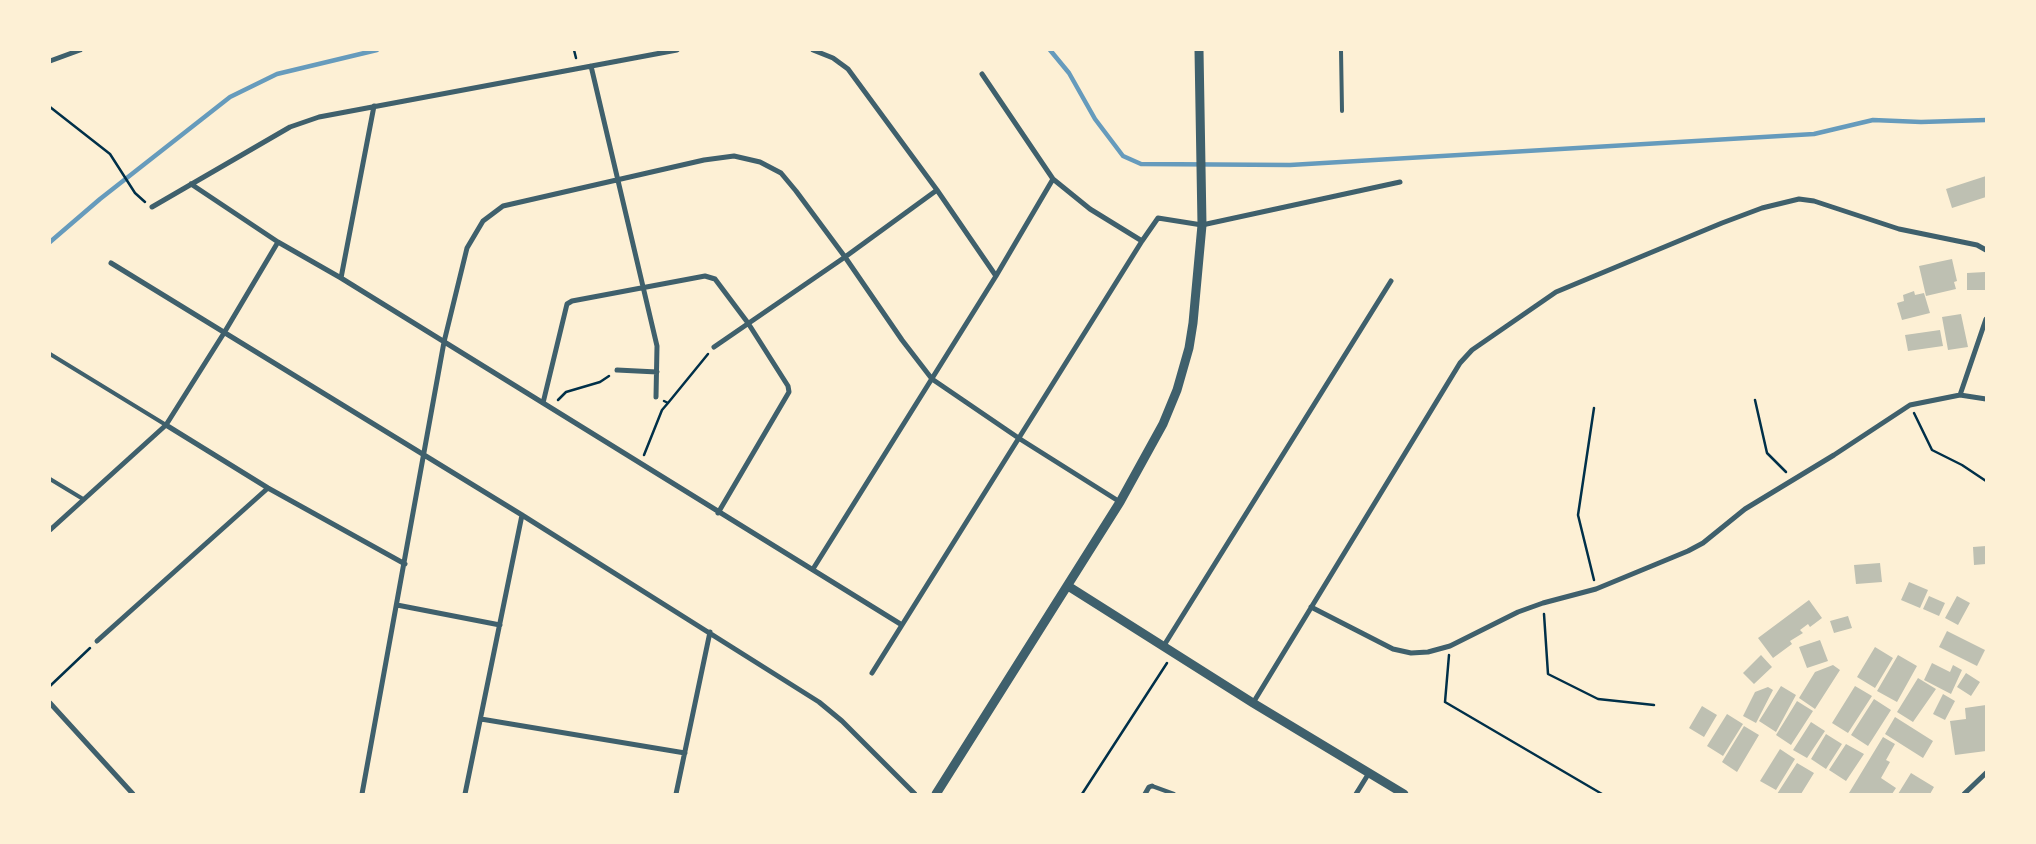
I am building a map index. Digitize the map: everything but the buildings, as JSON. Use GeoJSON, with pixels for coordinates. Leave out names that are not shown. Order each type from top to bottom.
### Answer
{"type":"FeatureCollection","features":[{"type":"Feature","properties":{"kind":"street"},"geometry":{"type":"LineString","coordinates":[[50,61],[80,50]]}},
{"type":"Feature","properties":{"kind":"street"},"geometry":{"type":"LineString","coordinates":[[152,207],[290,127],[319,117],[677,50]]}},
{"type":"Feature","properties":{"kind":"street"},"geometry":{"type":"LineString","coordinates":[[813,50],[833,58],[848,69],[937,190],[996,276]]}},
{"type":"Feature","properties":{"kind":"street"},"geometry":{"type":"LineString","coordinates":[[936,794],[1120,502],[1163,424],[1184,368],[1194,323],[1202,225],[1199,50]]}},
{"type":"Feature","properties":{"kind":"street"},"geometry":{"type":"LineString","coordinates":[[592,66],[657,346],[656,397]]}},
{"type":"Feature","properties":{"kind":"street"},"geometry":{"type":"LineString","coordinates":[[982,74],[1053,178],[1090,208],[1142,241]]}},
{"type":"Feature","properties":{"kind":"street"},"geometry":{"type":"LineString","coordinates":[[341,278],[374,106]]}},
{"type":"Feature","properties":{"kind":"street"},"geometry":{"type":"LineString","coordinates":[[362,794],[444,342],[467,248],[483,221],[503,206],[618,178],[711,159],[734,156],[760,162],[780,173],[846,257],[902,340],[932,379],[1020,439],[1120,502]]}},
{"type":"Feature","properties":{"kind":"street"},"geometry":{"type":"LineString","coordinates":[[813,569],[996,276],[1053,178]]}},
{"type":"Feature","properties":{"kind":"street"},"geometry":{"type":"LineString","coordinates":[[872,673],[1158,218],[1202,225],[1400,182]]}},
{"type":"Feature","properties":{"kind":"street"},"geometry":{"type":"LineString","coordinates":[[191,184],[278,242],[341,278],[718,513],[813,569],[902,625]]}},
{"type":"Feature","properties":{"kind":"street"},"geometry":{"type":"LineString","coordinates":[[714,348],[846,257],[937,190]]}},
{"type":"Feature","properties":{"kind":"street"},"geometry":{"type":"LineString","coordinates":[[1253,703],[1460,363],[1472,350],[1556,292],[1722,223],[1762,208],[1798,199],[1814,201],[1899,229],[1976,245],[1986,250]]}},
{"type":"Feature","properties":{"kind":"street"},"geometry":{"type":"LineString","coordinates":[[50,530],[166,425],[278,242]]}},
{"type":"Feature","properties":{"kind":"street"},"geometry":{"type":"LineString","coordinates":[[110,263],[424,454],[819,702],[842,721],[915,794]]}},
{"type":"Feature","properties":{"kind":"street"},"geometry":{"type":"LineString","coordinates":[[542,403],[567,304],[572,301],[710,276],[748,323],[788,386],[789,392],[718,513]]}},
{"type":"Feature","properties":{"kind":"street"},"geometry":{"type":"LineString","coordinates":[[1164,647],[1391,280]]}},
{"type":"Feature","properties":{"kind":"street"},"geometry":{"type":"LineString","coordinates":[[1960,395],[1986,319]]}},
{"type":"Feature","properties":{"kind":"street"},"geometry":{"type":"LineString","coordinates":[[617,370],[656,372]]}},
{"type":"Feature","properties":{"kind":"street"},"geometry":{"type":"LineString","coordinates":[[1311,607],[1393,649],[1411,653],[1428,652],[1450,646],[1518,612],[1543,603],[1596,589],[1688,551],[1703,543],[1744,509],[1910,405],[1960,395],[1986,399]]}},
{"type":"Feature","properties":{"kind":"street"},"geometry":{"type":"LineString","coordinates":[[166,425],[268,488],[405,564]]}},
{"type":"Feature","properties":{"kind":"street"},"geometry":{"type":"LineString","coordinates":[[97,641],[268,488]]}},
{"type":"Feature","properties":{"kind":"street"},"geometry":{"type":"LineString","coordinates":[[466,794],[522,515]]}},
{"type":"Feature","properties":{"kind":"street"},"geometry":{"type":"LineString","coordinates":[[1068,586],[1253,703],[1404,794]]}},
{"type":"Feature","properties":{"kind":"street"},"geometry":{"type":"LineString","coordinates":[[397,605],[500,626]]}},
{"type":"Feature","properties":{"kind":"street"},"geometry":{"type":"LineString","coordinates":[[676,794],[710,632]]}},
{"type":"Feature","properties":{"kind":"street"},"geometry":{"type":"LineString","coordinates":[[50,703],[133,794]]}},
{"type":"Feature","properties":{"kind":"street"},"geometry":{"type":"LineString","coordinates":[[481,719],[685,753]]}},
{"type":"Feature","properties":{"kind":"street"},"geometry":{"type":"LineString","coordinates":[[1356,794],[1369,773]]}},
{"type":"Feature","properties":{"kind":"street"},"geometry":{"type":"LineString","coordinates":[[1964,794],[1986,773]]}},
{"type":"Feature","properties":{"kind":"street"},"geometry":{"type":"LineString","coordinates":[[1145,794],[1149,787],[1152,786]]}},
{"type":"Feature","properties":{"kind":"lane"},"geometry":{"type":"LineString","coordinates":[[1341,50],[1342,112]]}},
{"type":"Feature","properties":{"kind":"lane"},"geometry":{"type":"LineString","coordinates":[[50,354],[166,425]]}},
{"type":"Feature","properties":{"kind":"lane"},"geometry":{"type":"LineString","coordinates":[[50,479],[83,499]]}},
{"type":"Feature","properties":{"kind":"lane"},"geometry":{"type":"LineString","coordinates":[[1152,786],[1174,794]]}},
{"type":"Feature","properties":{"kind":"path"},"geometry":{"type":"LineString","coordinates":[[50,107],[110,154],[135,193]]}},
{"type":"Feature","properties":{"kind":"path"},"geometry":{"type":"LineString","coordinates":[[640,464],[662,410],[714,348]]}},
{"type":"Feature","properties":{"kind":"path"},"geometry":{"type":"LineString","coordinates":[[550,408],[566,392],[600,382],[617,370]]}},
{"type":"Feature","properties":{"kind":"path"},"geometry":{"type":"LineString","coordinates":[[656,397],[668,403]]}},
{"type":"Feature","properties":{"kind":"path"},"geometry":{"type":"LineString","coordinates":[[1755,400],[1766,454],[1794,479]]}},
{"type":"Feature","properties":{"kind":"path"},"geometry":{"type":"LineString","coordinates":[[1910,405],[1932,450],[1962,465],[1986,481]]}},
{"type":"Feature","properties":{"kind":"path"},"geometry":{"type":"LineString","coordinates":[[1594,408],[1578,515],[1596,589]]}},
{"type":"Feature","properties":{"kind":"path"},"geometry":{"type":"LineString","coordinates":[[1543,603],[1548,674],[1598,699],[1654,704]]}},
{"type":"Feature","properties":{"kind":"path"},"geometry":{"type":"LineString","coordinates":[[50,686],[97,641]]}},
{"type":"Feature","properties":{"kind":"path"},"geometry":{"type":"LineString","coordinates":[[1450,646],[1445,702],[1602,794]]}},
{"type":"Feature","properties":{"kind":"path"},"geometry":{"type":"LineString","coordinates":[[1082,794],[1173,653]]}},
{"type":"Feature","properties":{"kind":"waterway"},"geometry":{"type":"LineString","coordinates":[[50,242],[100,199],[230,97],[277,74],[377,50]]}},
{"type":"Feature","properties":{"kind":"waterway"},"geometry":{"type":"LineString","coordinates":[[1050,50],[1069,73],[1095,119],[1123,156],[1141,164],[1290,165],[1814,134],[1873,120],[1921,122],[1986,120]]}}]}
